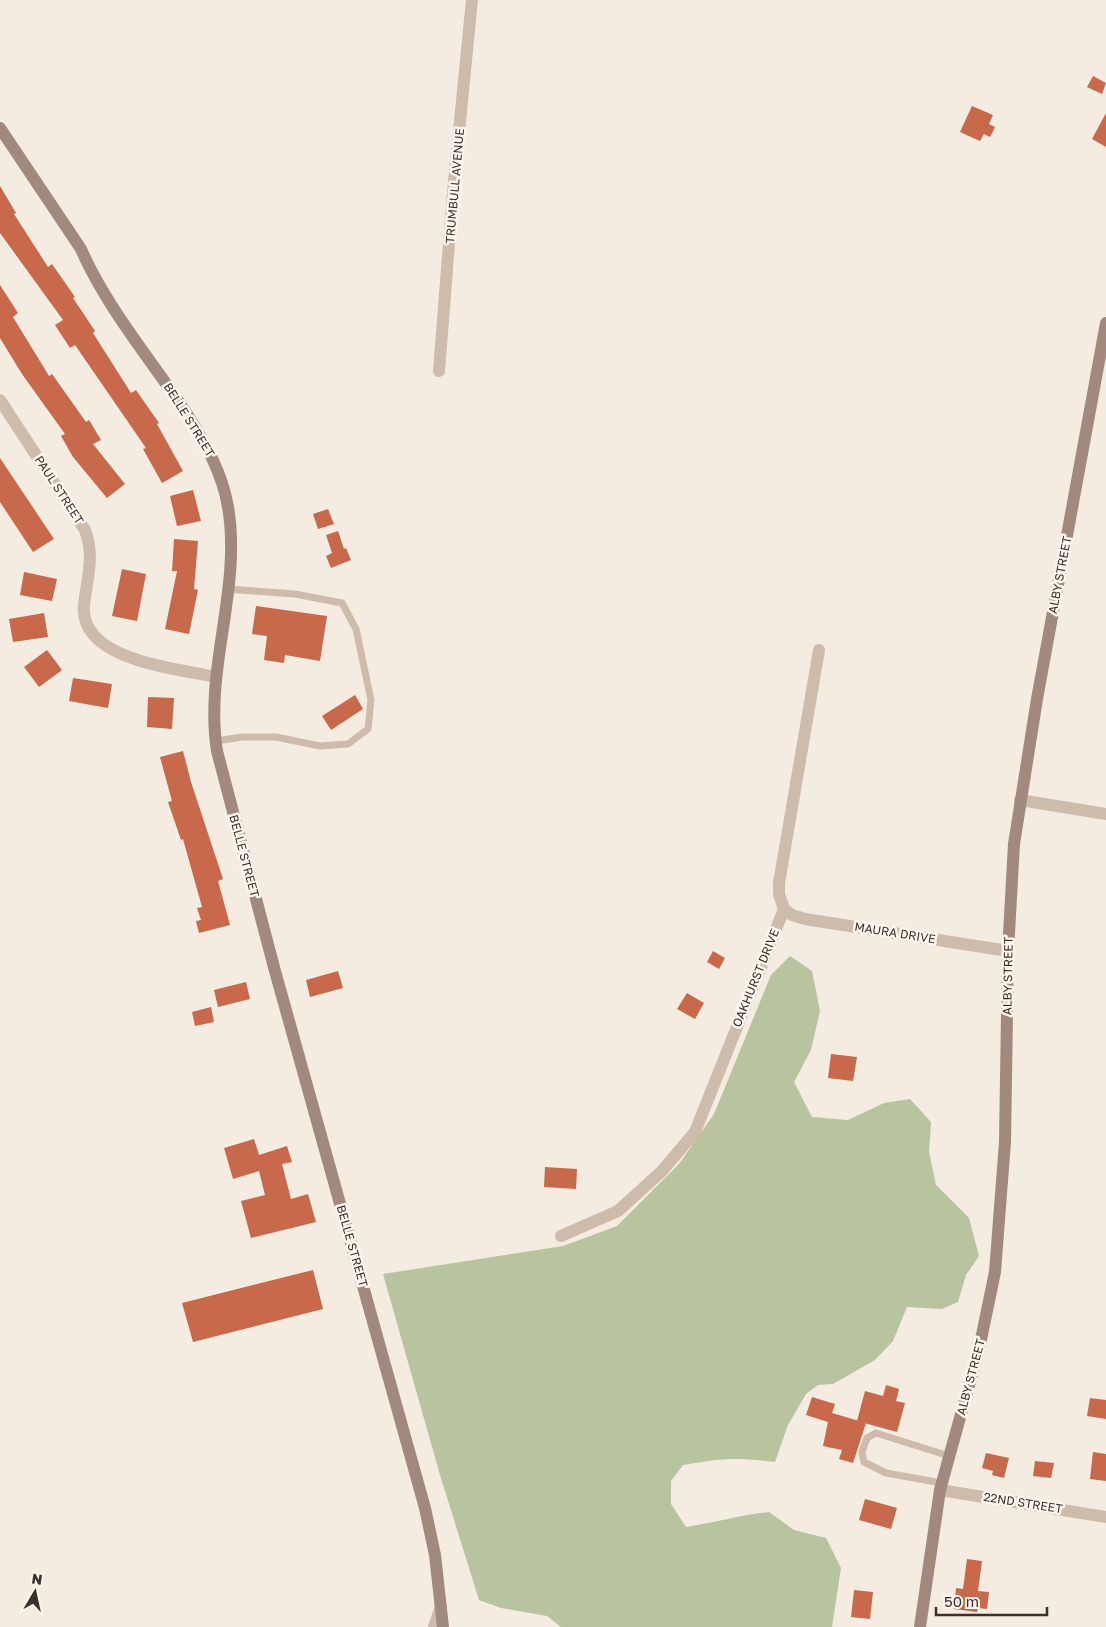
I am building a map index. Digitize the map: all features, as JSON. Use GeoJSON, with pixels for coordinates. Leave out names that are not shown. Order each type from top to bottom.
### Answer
{"type":"FeatureCollection","features":[{"type":"Feature","properties":{"kind":"street","name":"TRUMBULL AVENUE"},"geometry":{"type":"LineString","coordinates":[[439,371],[453,192],[472,0]]}},
{"type":"Feature","properties":{"kind":"street","name":"BELLE STREET"},"geometry":{"type":"LineString","coordinates":[[0,128],[81,249],[88,265],[190,419],[216,465],[225,494],[230,528],[227,589],[214,677],[213,716],[216,741],[275,972],[425,1508],[441,1606],[434,1627]]}},
{"type":"Feature","properties":{"kind":"street","name":"ALBY STREET"},"geometry":{"type":"LineString","coordinates":[[920,1627],[941,1487],[979,1350],[995,1272],[1005,1142],[1011,876],[1020,800],[1106,324]]}},
{"type":"Feature","properties":{"kind":"street","name":"PAUL STREET"},"geometry":{"type":"LineString","coordinates":[[0,400],[85,530],[90,551],[83,617],[90,633],[102,644],[121,654],[214,677]]}},
{"type":"Feature","properties":{"kind":"street"},"geometry":{"type":"LineString","coordinates":[[784,909],[779,894],[779,883],[819,650]]}},
{"type":"Feature","properties":{"kind":"street"},"geometry":{"type":"LineString","coordinates":[[1020,800],[1106,814]]}},
{"type":"Feature","properties":{"kind":"street","name":"MAURA DRIVE"},"geometry":{"type":"LineString","coordinates":[[784,909],[792,916],[805,919],[1008,951]]}},
{"type":"Feature","properties":{"kind":"street","name":"OAKHURST DRIVE"},"geometry":{"type":"LineString","coordinates":[[561,1236],[618,1212],[662,1171],[695,1132],[784,909]]}},
{"type":"Feature","properties":{"kind":"street","name":"22ND STREET"},"geometry":{"type":"LineString","coordinates":[[941,1487],[1106,1516]]}},
{"type":"Feature","properties":{"kind":"street"},"geometry":{"type":"LineString","coordinates":[[441,1606],[443,1627]]}},
{"type":"Feature","properties":{"kind":"lane"},"geometry":{"type":"LineString","coordinates":[[216,741],[242,737],[276,737],[320,746],[348,744],[368,729],[371,700],[356,629],[342,603],[294,594],[227,589]]}},
{"type":"Feature","properties":{"kind":"lane"},"geometry":{"type":"LineString","coordinates":[[941,1487],[886,1473],[864,1462],[862,1452],[867,1438],[876,1434],[949,1456]]}},
{"type":"Feature","properties":{"kind":"green space"},"geometry":{"type":"Polygon","coordinates":[[[790,956],[812,971],[820,1011],[811,1050],[794,1082],[812,1117],[848,1120],[884,1103],[910,1099],[931,1122],[929,1152],[936,1185],[969,1218],[979,1256],[966,1275],[958,1302],[942,1309],[907,1307],[893,1341],[875,1360],[833,1384],[818,1385],[806,1394],[788,1425],[775,1462],[729,1459],[683,1465],[671,1481],[671,1504],[686,1527],[769,1512],[794,1530],[826,1538],[841,1568],[832,1627],[561,1627],[547,1616],[501,1608],[479,1600],[440,1475],[383,1274],[563,1246],[617,1226],[679,1164],[714,1114],[771,975],[790,956]]]}},
{"type":"Feature","properties":{"kind":"building"},"geometry":{"type":"Polygon","coordinates":[[[1093,76],[1106,83],[1102,94],[1087,87],[1093,76]]]}},
{"type":"Feature","properties":{"kind":"building"},"geometry":{"type":"Polygon","coordinates":[[[972,106],[993,115],[989,124],[995,127],[990,137],[984,134],[980,141],[960,132],[972,106]]]}},
{"type":"Feature","properties":{"kind":"building"},"geometry":{"type":"Polygon","coordinates":[[[1106,113],[1106,147],[1092,139],[1106,113]]]}},
{"type":"Feature","properties":{"kind":"building"},"geometry":{"type":"Polygon","coordinates":[[[0,186],[16,213],[14,214],[48,267],[52,264],[75,297],[73,298],[95,331],[93,333],[131,393],[136,390],[159,423],[157,424],[183,471],[162,483],[143,449],[146,448],[75,345],[70,348],[55,325],[63,320],[0,233],[0,186]]]}},
{"type":"Feature","properties":{"kind":"building"},"geometry":{"type":"Polygon","coordinates":[[[0,285],[18,313],[13,317],[49,376],[52,374],[86,422],[89,420],[101,440],[93,444],[125,484],[107,498],[73,457],[61,436],[65,434],[22,374],[0,338],[0,285]]]}},
{"type":"Feature","properties":{"kind":"building"},"geometry":{"type":"Polygon","coordinates":[[[0,458],[54,539],[33,552],[0,502],[0,458]]]}},
{"type":"Feature","properties":{"kind":"building"},"geometry":{"type":"Polygon","coordinates":[[[193,490],[201,521],[177,526],[170,496],[193,490]]]}},
{"type":"Feature","properties":{"kind":"building"},"geometry":{"type":"Polygon","coordinates":[[[328,509],[334,524],[318,529],[313,514],[328,509]]]}},
{"type":"Feature","properties":{"kind":"building"},"geometry":{"type":"Polygon","coordinates":[[[338,531],[344,549],[346,548],[351,560],[331,568],[326,556],[332,553],[326,535],[338,531]]]}},
{"type":"Feature","properties":{"kind":"building"},"geometry":{"type":"Polygon","coordinates":[[[174,539],[198,541],[194,589],[198,590],[189,634],[165,629],[177,571],[172,571],[174,539]]]}},
{"type":"Feature","properties":{"kind":"building"},"geometry":{"type":"Polygon","coordinates":[[[122,569],[146,574],[137,621],[112,616],[122,569]]]}},
{"type":"Feature","properties":{"kind":"building"},"geometry":{"type":"Polygon","coordinates":[[[24,572],[57,579],[52,601],[20,595],[24,572]]]}},
{"type":"Feature","properties":{"kind":"building"},"geometry":{"type":"Polygon","coordinates":[[[256,606],[327,616],[320,661],[285,655],[284,663],[264,660],[267,636],[252,634],[256,606]]]}},
{"type":"Feature","properties":{"kind":"building"},"geometry":{"type":"Polygon","coordinates":[[[44,613],[48,637],[13,642],[9,619],[44,613]]]}},
{"type":"Feature","properties":{"kind":"building"},"geometry":{"type":"Polygon","coordinates":[[[47,650],[62,670],[39,687],[24,667],[47,650]]]}},
{"type":"Feature","properties":{"kind":"building"},"geometry":{"type":"Polygon","coordinates":[[[73,678],[112,684],[108,708],[69,701],[73,678]]]}},
{"type":"Feature","properties":{"kind":"building"},"geometry":{"type":"Polygon","coordinates":[[[355,695],[363,709],[331,730],[322,716],[355,695]]]}},
{"type":"Feature","properties":{"kind":"building"},"geometry":{"type":"Polygon","coordinates":[[[148,697],[174,698],[172,729],[147,727],[148,697]]]}},
{"type":"Feature","properties":{"kind":"building"},"geometry":{"type":"Polygon","coordinates":[[[183,751],[191,782],[223,879],[218,881],[230,925],[199,933],[196,921],[201,920],[197,908],[202,907],[183,839],[181,840],[168,802],[172,801],[160,757],[183,751]]]}},
{"type":"Feature","properties":{"kind":"building"},"geometry":{"type":"Polygon","coordinates":[[[713,951],[725,958],[719,969],[707,962],[713,951]]]}},
{"type":"Feature","properties":{"kind":"building"},"geometry":{"type":"Polygon","coordinates":[[[338,971],[343,988],[310,997],[306,980],[338,971]]]}},
{"type":"Feature","properties":{"kind":"building"},"geometry":{"type":"Polygon","coordinates":[[[246,982],[250,999],[218,1007],[214,990],[246,982]]]}},
{"type":"Feature","properties":{"kind":"building"},"geometry":{"type":"Polygon","coordinates":[[[687,993],[704,1003],[695,1019],[677,1009],[687,993]]]}},
{"type":"Feature","properties":{"kind":"building"},"geometry":{"type":"Polygon","coordinates":[[[211,1007],[214,1022],[195,1026],[192,1012],[211,1007]]]}},
{"type":"Feature","properties":{"kind":"building"},"geometry":{"type":"Polygon","coordinates":[[[831,1054],[857,1057],[853,1081],[828,1078],[831,1054]]]}},
{"type":"Feature","properties":{"kind":"building"},"geometry":{"type":"Polygon","coordinates":[[[254,1139],[259,1155],[287,1146],[292,1162],[282,1164],[291,1199],[308,1194],[316,1222],[251,1238],[241,1201],[265,1195],[259,1171],[233,1179],[224,1148],[254,1139]]]}},
{"type":"Feature","properties":{"kind":"building"},"geometry":{"type":"Polygon","coordinates":[[[545,1167],[577,1169],[576,1189],[544,1187],[545,1167]]]}},
{"type":"Feature","properties":{"kind":"building"},"geometry":{"type":"Polygon","coordinates":[[[313,1270],[323,1309],[193,1342],[182,1303],[313,1270]]]}},
{"type":"Feature","properties":{"kind":"building"},"geometry":{"type":"Polygon","coordinates":[[[886,1385],[899,1389],[896,1401],[905,1403],[897,1432],[857,1421],[865,1391],[883,1396],[886,1385]]]}},
{"type":"Feature","properties":{"kind":"building"},"geometry":{"type":"Polygon","coordinates":[[[812,1397],[835,1404],[832,1413],[866,1423],[853,1463],[839,1459],[842,1450],[823,1446],[828,1422],[806,1415],[812,1397]]]}},
{"type":"Feature","properties":{"kind":"building"},"geometry":{"type":"Polygon","coordinates":[[[1090,1398],[1106,1400],[1106,1419],[1087,1416],[1090,1398]]]}},
{"type":"Feature","properties":{"kind":"building"},"geometry":{"type":"Polygon","coordinates":[[[1093,1452],[1106,1454],[1106,1481],[1090,1479],[1093,1452]]]}},
{"type":"Feature","properties":{"kind":"building"},"geometry":{"type":"Polygon","coordinates":[[[986,1453],[1009,1458],[1004,1478],[992,1475],[993,1471],[982,1468],[986,1453]]]}},
{"type":"Feature","properties":{"kind":"building"},"geometry":{"type":"Polygon","coordinates":[[[1035,1461],[1054,1463],[1051,1478],[1033,1476],[1035,1461]]]}},
{"type":"Feature","properties":{"kind":"building"},"geometry":{"type":"Polygon","coordinates":[[[865,1499],[897,1508],[891,1529],[859,1520],[865,1499]]]}},
{"type":"Feature","properties":{"kind":"building"},"geometry":{"type":"Polygon","coordinates":[[[967,1559],[982,1561],[978,1591],[989,1592],[987,1609],[978,1608],[977,1612],[954,1609],[956,1588],[963,1589],[967,1559]]]}},
{"type":"Feature","properties":{"kind":"building"},"geometry":{"type":"Polygon","coordinates":[[[854,1590],[873,1592],[870,1619],[851,1617],[854,1590]]]}}]}
